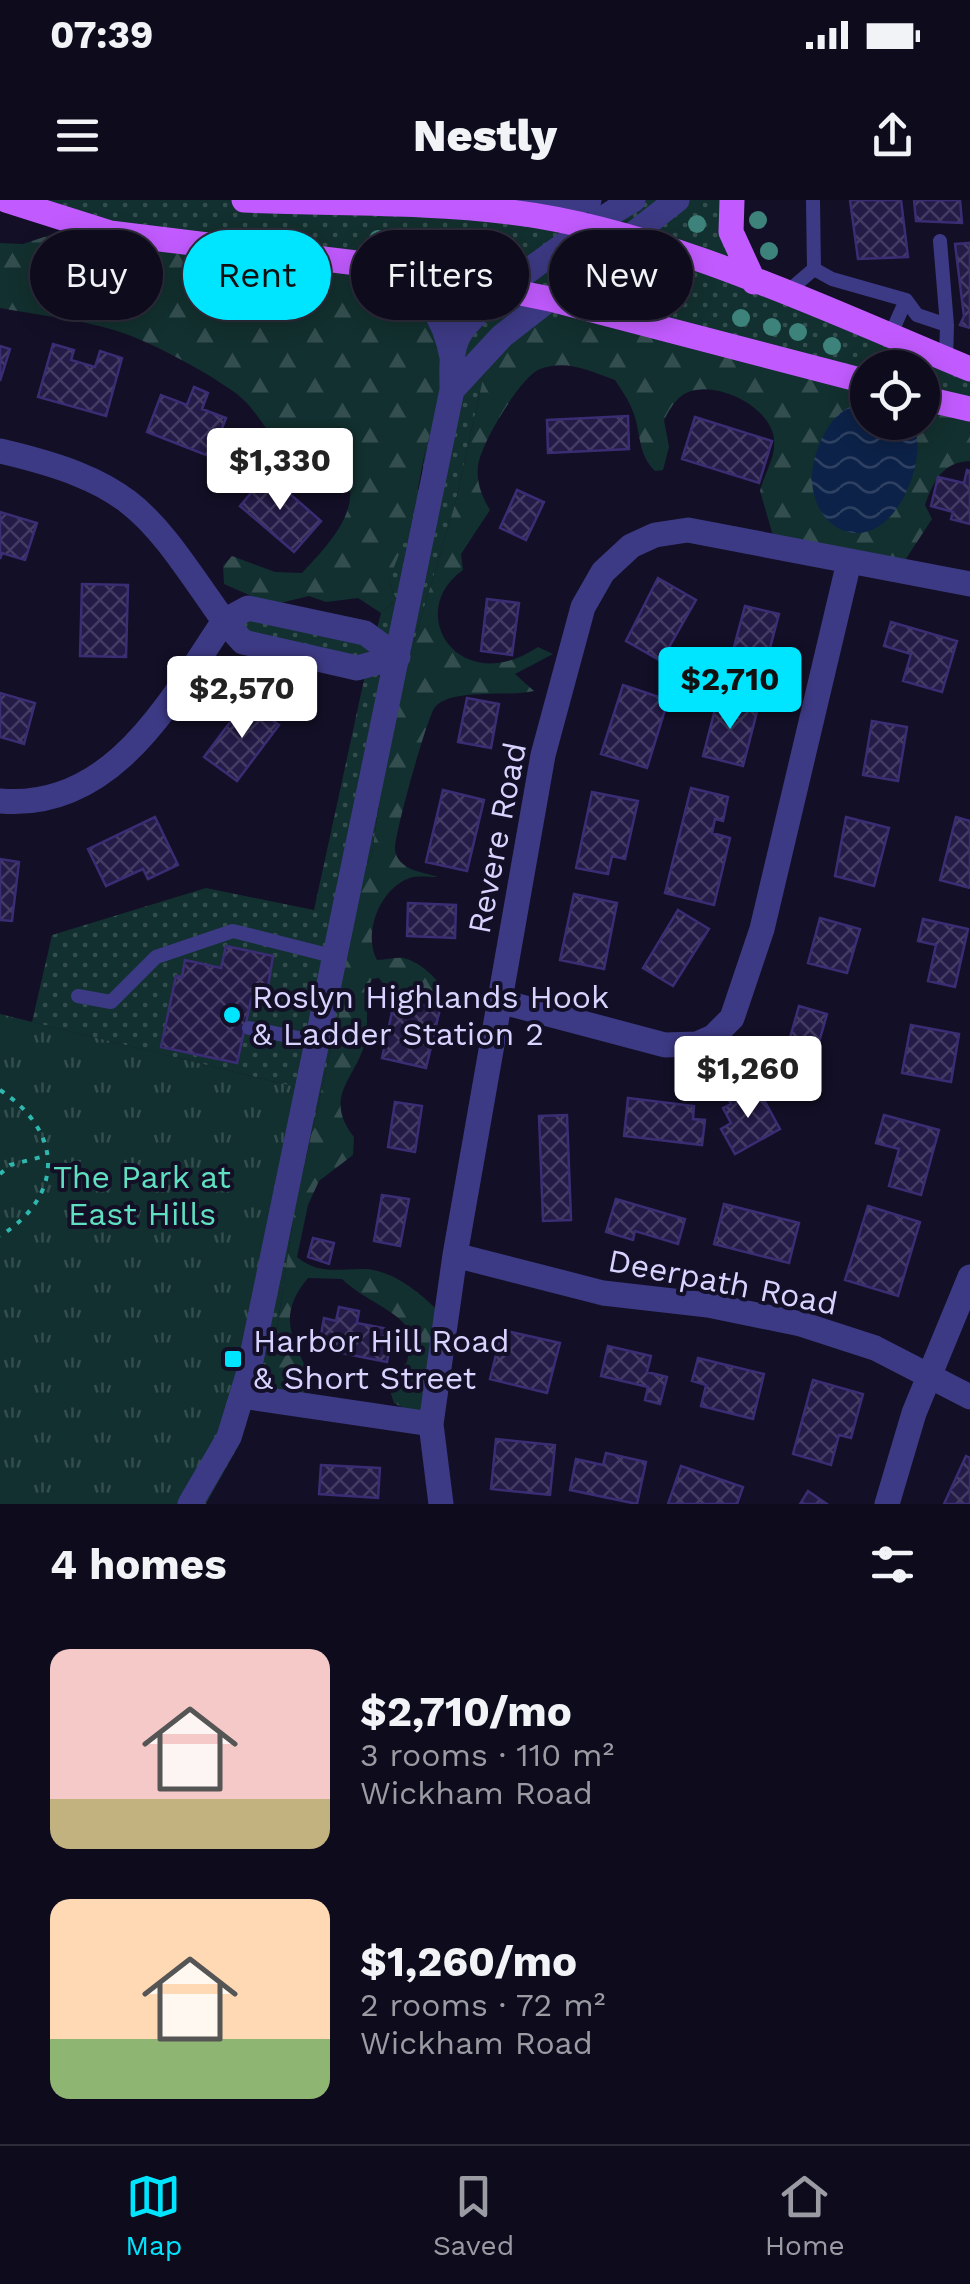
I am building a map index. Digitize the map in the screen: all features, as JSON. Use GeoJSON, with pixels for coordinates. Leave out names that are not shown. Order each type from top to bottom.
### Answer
{"type":"FeatureCollection","features":[{"type":"Feature","properties":{"kind":"main road"},"geometry":{"type":"LineString","coordinates":[[6,200],[110,233],[351,262]]}},
{"type":"Feature","properties":{"kind":"main road"},"geometry":{"type":"LineString","coordinates":[[244,200],[511,212],[597,230]]}},
{"type":"Feature","properties":{"kind":"main road"},"geometry":{"type":"LineString","coordinates":[[732,200],[731,232],[754,282]]}},
{"type":"Feature","properties":{"kind":"main road"},"geometry":{"type":"LineString","coordinates":[[693,260],[958,364]]}},
{"type":"Feature","properties":{"kind":"main road"},"geometry":{"type":"LineString","coordinates":[[630,320],[850,377]]}},
{"type":"Feature","properties":{"kind":"main road"},"geometry":{"type":"LineString","coordinates":[[940,402],[970,409]]}},
{"type":"Feature","properties":{"kind":"street"},"geometry":{"type":"LineString","coordinates":[[511,212],[587,200]]}},
{"type":"Feature","properties":{"kind":"street"},"geometry":{"type":"LineString","coordinates":[[529,274],[633,200]]}},
{"type":"Feature","properties":{"kind":"street"},"geometry":{"type":"LineString","coordinates":[[640,230],[678,200]]}},
{"type":"Feature","properties":{"kind":"street"},"geometry":{"type":"LineString","coordinates":[[452,390],[483,352],[549,300]]}},
{"type":"Feature","properties":{"kind":"street"},"geometry":{"type":"LineString","coordinates":[[190,1504],[222,1451],[242,1396],[318,1042],[452,390],[452,357],[442,320]]}},
{"type":"Feature","properties":{"kind":"street"},"geometry":{"type":"LineString","coordinates":[[452,357],[461,332],[474,320]]}},
{"type":"Feature","properties":{"kind":"street"},"geometry":{"type":"LineString","coordinates":[[0,451],[54,464],[118,491],[169,542],[243,642],[357,668],[398,657]]}},
{"type":"Feature","properties":{"kind":"street","name":"Revere Road"},"geometry":{"type":"LineString","coordinates":[[442,1504],[430,1424],[455,1255],[544,755],[583,608],[603,572],[631,546],[655,535],[688,530],[970,584]]}},
{"type":"Feature","properties":{"kind":"street"},"geometry":{"type":"LineString","coordinates":[[500,1001],[612,1034],[684,1046],[712,1037],[732,1018],[762,929],[850,562]]}},
{"type":"Feature","properties":{"kind":"street"},"geometry":{"type":"LineString","coordinates":[[0,801],[46,798],[87,783],[131,752],[224,621],[248,608],[365,633],[398,657]]}},
{"type":"Feature","properties":{"kind":"street","name":"Deerpath Road"},"geometry":{"type":"LineString","coordinates":[[455,1255],[603,1293],[708,1305],[801,1324],[876,1348],[970,1397]]}},
{"type":"Feature","properties":{"kind":"street"},"geometry":{"type":"LineString","coordinates":[[887,1504],[928,1376],[970,1277]]}},
{"type":"Feature","properties":{"kind":"street"},"geometry":{"type":"LineString","coordinates":[[242,1396],[430,1424]]}},
{"type":"Feature","properties":{"kind":"lane"},"geometry":{"type":"LineString","coordinates":[[786,294],[814,269],[813,200]]}},
{"type":"Feature","properties":{"kind":"lane"},"geometry":{"type":"LineString","coordinates":[[940,241],[947,324],[958,364]]}},
{"type":"Feature","properties":{"kind":"lane"},"geometry":{"type":"LineString","coordinates":[[814,269],[832,279],[906,300],[917,315],[947,324]]}},
{"type":"Feature","properties":{"kind":"lane"},"geometry":{"type":"LineString","coordinates":[[890,336],[906,300]]}},
{"type":"Feature","properties":{"kind":"lane"},"geometry":{"type":"LineString","coordinates":[[78,996],[111,1002],[156,957],[220,933],[232,932],[336,957]]}},
{"type":"Feature","properties":{"kind":"lane"},"geometry":{"type":"LineString","coordinates":[[249,1028],[318,1042]]}},
{"type":"Feature","properties":{"kind":"path"},"geometry":{"type":"LineString","coordinates":[[0,1090],[28,1114],[45,1141],[46,1156],[44,1194],[36,1208],[2,1235],[0,1227]]}},
{"type":"Feature","properties":{"kind":"path"},"geometry":{"type":"LineString","coordinates":[[0,1174],[10,1164],[46,1156]]}},
{"type":"Feature","properties":{"kind":"green space"},"geometry":{"type":"Polygon","coordinates":[[[6,200],[244,200],[596,222],[633,200],[732,200],[754,282],[923,350],[850,350],[850,381],[496,351],[484,374],[455,504],[391,719],[372,854],[354,893],[339,982],[340,1010],[295,1205],[277,1329],[265,1354],[281,1391],[255,1394],[241,1441],[206,1504],[190,1504],[308,1090],[32,1022],[52,935],[206,888],[314,910],[367,666],[243,642],[224,621],[248,608],[374,639],[381,613],[396,600],[389,580],[421,482],[425,451],[443,394],[427,323],[420,320],[529,320],[529,230],[351,230],[351,288],[331,284],[331,230],[183,230],[183,250],[163,245],[163,230],[101,230],[6,200]]]}},
{"type":"Feature","properties":{"kind":"green space"},"geometry":{"type":"Polygon","coordinates":[[[163,241],[183,244],[183,320],[331,320],[331,265],[351,268],[351,320],[427,323],[442,339],[443,394],[425,451],[412,521],[389,580],[396,600],[381,613],[358,598],[326,602],[309,596],[272,605],[224,584],[223,566],[232,556],[275,572],[302,573],[328,544],[347,513],[348,481],[340,465],[323,450],[312,468],[299,462],[279,445],[237,394],[144,341],[69,320],[163,320],[163,241]]]}},
{"type":"Feature","properties":{"kind":"green space"},"geometry":{"type":"Polygon","coordinates":[[[30,242],[30,313],[0,308],[0,243],[30,242]]]}},
{"type":"Feature","properties":{"kind":"green space"},"geometry":{"type":"Polygon","coordinates":[[[586,320],[850,378],[850,440],[940,440],[940,403],[970,413],[970,461],[952,465],[935,481],[925,505],[932,519],[898,571],[774,539],[760,491],[773,453],[771,428],[756,409],[733,395],[708,389],[690,391],[680,397],[664,420],[669,447],[663,470],[655,471],[642,449],[630,405],[615,380],[578,367],[550,366],[532,374],[513,397],[480,456],[479,484],[490,510],[461,554],[463,570],[446,588],[438,607],[440,627],[448,644],[464,657],[485,663],[510,661],[538,647],[553,654],[515,674],[534,691],[454,697],[435,707],[431,716],[395,850],[406,866],[438,877],[413,877],[392,890],[377,911],[372,937],[377,960],[410,960],[433,976],[444,993],[441,998],[392,997],[379,978],[372,979],[365,1042],[341,1099],[345,1123],[354,1137],[353,1155],[319,1181],[308,1205],[297,1257],[322,1269],[365,1269],[391,1276],[415,1291],[456,1329],[426,1410],[413,1413],[394,1403],[388,1385],[407,1362],[412,1333],[405,1324],[342,1279],[308,1278],[291,1308],[290,1321],[313,1387],[307,1399],[281,1391],[266,1370],[265,1354],[277,1329],[295,1205],[340,1010],[339,982],[354,893],[372,854],[391,719],[455,504],[484,374],[496,351],[532,321],[586,320]]]}},
{"type":"Feature","properties":{"kind":"green space"},"geometry":{"type":"Polygon","coordinates":[[[940,357],[970,369],[970,409],[940,402],[940,357]]]}},
{"type":"Feature","properties":{"kind":"green space","name":"The Park at East Hills"},"geometry":{"type":"Polygon","coordinates":[[[0,1014],[308,1090],[252,1357],[190,1504],[0,1504],[0,1014]]]}},
{"type":"Feature","properties":{"kind":"water"},"geometry":{"type":"Polygon","coordinates":[[[850,407],[850,440],[917,440],[915,468],[894,512],[876,528],[857,533],[839,528],[824,516],[815,497],[812,473],[819,445],[850,407]]]}},
{"type":"Feature","properties":{"kind":"building"},"geometry":{"type":"Polygon","coordinates":[[[850,200],[901,200],[908,257],[858,259],[850,200]]]}},
{"type":"Feature","properties":{"kind":"building"},"geometry":{"type":"Polygon","coordinates":[[[914,200],[960,200],[962,223],[916,221],[914,200]]]}},
{"type":"Feature","properties":{"kind":"building"},"geometry":{"type":"Polygon","coordinates":[[[970,243],[970,328],[960,325],[964,316],[955,244],[970,243]]]}},
{"type":"Feature","properties":{"kind":"building"},"geometry":{"type":"Polygon","coordinates":[[[53,344],[74,350],[71,360],[95,367],[100,351],[122,358],[106,416],[38,397],[53,344]]]}},
{"type":"Feature","properties":{"kind":"building"},"geometry":{"type":"Polygon","coordinates":[[[0,346],[10,349],[0,381],[0,346]]]}},
{"type":"Feature","properties":{"kind":"building"},"geometry":{"type":"Polygon","coordinates":[[[194,387],[208,393],[202,409],[226,418],[211,457],[147,432],[161,395],[187,405],[194,387]]]}},
{"type":"Feature","properties":{"kind":"building"},"geometry":{"type":"Polygon","coordinates":[[[628,416],[629,449],[548,453],[547,420],[628,416]]]}},
{"type":"Feature","properties":{"kind":"building"},"geometry":{"type":"Polygon","coordinates":[[[695,417],[772,441],[759,483],[682,459],[695,417]]]}},
{"type":"Feature","properties":{"kind":"building"},"geometry":{"type":"Polygon","coordinates":[[[967,470],[970,524],[951,519],[953,512],[931,506],[938,477],[964,483],[967,470]]]}},
{"type":"Feature","properties":{"kind":"building"},"geometry":{"type":"Polygon","coordinates":[[[267,474],[321,521],[294,552],[240,506],[267,474]]]}},
{"type":"Feature","properties":{"kind":"building"},"geometry":{"type":"Polygon","coordinates":[[[517,490],[544,502],[526,540],[500,528],[517,490]]]}},
{"type":"Feature","properties":{"kind":"building"},"geometry":{"type":"Polygon","coordinates":[[[0,512],[37,523],[25,560],[2,553],[0,559],[0,512]]]}},
{"type":"Feature","properties":{"kind":"building"},"geometry":{"type":"Polygon","coordinates":[[[658,578],[696,600],[661,661],[626,641],[658,578]]]}},
{"type":"Feature","properties":{"kind":"building"},"geometry":{"type":"Polygon","coordinates":[[[82,584],[128,585],[126,657],[80,656],[82,584]]]}},
{"type":"Feature","properties":{"kind":"building"},"geometry":{"type":"Polygon","coordinates":[[[487,599],[519,603],[512,655],[481,651],[487,599]]]}},
{"type":"Feature","properties":{"kind":"building"},"geometry":{"type":"Polygon","coordinates":[[[745,606],[779,614],[765,667],[731,658],[745,606]]]}},
{"type":"Feature","properties":{"kind":"building"},"geometry":{"type":"Polygon","coordinates":[[[891,622],[957,641],[942,692],[903,681],[911,654],[884,646],[891,622]]]}},
{"type":"Feature","properties":{"kind":"building"},"geometry":{"type":"Polygon","coordinates":[[[623,685],[668,700],[647,768],[601,754],[623,685]]]}},
{"type":"Feature","properties":{"kind":"building"},"geometry":{"type":"Polygon","coordinates":[[[0,693],[35,703],[24,744],[0,737],[0,693]]]}},
{"type":"Feature","properties":{"kind":"building"},"geometry":{"type":"Polygon","coordinates":[[[467,698],[499,704],[491,748],[458,742],[467,698]]]}},
{"type":"Feature","properties":{"kind":"building"},"geometry":{"type":"Polygon","coordinates":[[[718,698],[758,708],[743,766],[703,756],[718,698]]]}},
{"type":"Feature","properties":{"kind":"building"},"geometry":{"type":"Polygon","coordinates":[[[246,701],[279,725],[237,781],[204,757],[246,701]]]}},
{"type":"Feature","properties":{"kind":"building"},"geometry":{"type":"Polygon","coordinates":[[[872,721],[907,727],[898,781],[863,775],[872,721]]]}},
{"type":"Feature","properties":{"kind":"building"},"geometry":{"type":"Polygon","coordinates":[[[691,788],[728,797],[723,821],[715,819],[712,833],[730,838],[714,905],[665,893],[691,788]]]}},
{"type":"Feature","properties":{"kind":"building"},"geometry":{"type":"Polygon","coordinates":[[[443,790],[484,800],[467,871],[426,862],[443,790]]]}},
{"type":"Feature","properties":{"kind":"building"},"geometry":{"type":"Polygon","coordinates":[[[592,792],[638,801],[625,859],[612,856],[608,874],[576,868],[592,792]]]}},
{"type":"Feature","properties":{"kind":"building"},"geometry":{"type":"Polygon","coordinates":[[[155,817],[178,865],[148,879],[143,869],[106,886],[88,849],[155,817]]]}},
{"type":"Feature","properties":{"kind":"building"},"geometry":{"type":"Polygon","coordinates":[[[846,817],[889,828],[874,886],[835,876],[846,817]]]}},
{"type":"Feature","properties":{"kind":"building"},"geometry":{"type":"Polygon","coordinates":[[[956,817],[970,821],[970,888],[940,880],[956,817]]]}},
{"type":"Feature","properties":{"kind":"building"},"geometry":{"type":"Polygon","coordinates":[[[0,859],[19,862],[12,921],[0,920],[0,859]]]}},
{"type":"Feature","properties":{"kind":"building"},"geometry":{"type":"Polygon","coordinates":[[[574,894],[617,903],[604,969],[560,960],[574,894]]]}},
{"type":"Feature","properties":{"kind":"building"},"geometry":{"type":"Polygon","coordinates":[[[408,903],[456,905],[455,938],[407,936],[408,903]]]}},
{"type":"Feature","properties":{"kind":"building"},"geometry":{"type":"Polygon","coordinates":[[[678,910],[709,929],[673,986],[643,968],[678,910]]]}},
{"type":"Feature","properties":{"kind":"building"},"geometry":{"type":"Polygon","coordinates":[[[820,918],[860,929],[847,973],[808,963],[820,918]]]}},
{"type":"Feature","properties":{"kind":"building"},"geometry":{"type":"Polygon","coordinates":[[[923,919],[968,929],[955,987],[928,981],[936,945],[918,941],[923,919]]]}},
{"type":"Feature","properties":{"kind":"building"},"geometry":{"type":"Polygon","coordinates":[[[226,946],[273,956],[266,999],[252,996],[237,1063],[161,1047],[176,976],[182,977],[185,960],[221,968],[226,946]]]}},
{"type":"Feature","properties":{"kind":"building"},"geometry":{"type":"Polygon","coordinates":[[[415,1003],[440,1009],[426,1068],[382,1058],[392,1012],[412,1016],[415,1003]]]}},
{"type":"Feature","properties":{"kind":"building"},"geometry":{"type":"Polygon","coordinates":[[[799,1006],[827,1014],[810,1074],[782,1066],[799,1006]]]}},
{"type":"Feature","properties":{"kind":"building"},"geometry":{"type":"Polygon","coordinates":[[[911,1025],[959,1034],[951,1082],[902,1073],[911,1025]]]}},
{"type":"Feature","properties":{"kind":"building"},"geometry":{"type":"Polygon","coordinates":[[[758,1089],[780,1129],[735,1154],[721,1129],[731,1123],[723,1108],[731,1104],[728,1098],[739,1092],[742,1098],[758,1089]]]}},
{"type":"Feature","properties":{"kind":"building"},"geometry":{"type":"Polygon","coordinates":[[[628,1098],[694,1106],[693,1119],[705,1120],[702,1145],[624,1136],[628,1098]]]}},
{"type":"Feature","properties":{"kind":"building"},"geometry":{"type":"Polygon","coordinates":[[[395,1102],[422,1106],[415,1152],[388,1147],[395,1102]]]}},
{"type":"Feature","properties":{"kind":"building"},"geometry":{"type":"Polygon","coordinates":[[[567,1115],[571,1220],[543,1221],[539,1116],[567,1115]]]}},
{"type":"Feature","properties":{"kind":"building"},"geometry":{"type":"Polygon","coordinates":[[[884,1115],[939,1130],[921,1195],[889,1186],[899,1149],[876,1143],[884,1115]]]}},
{"type":"Feature","properties":{"kind":"building"},"geometry":{"type":"Polygon","coordinates":[[[382,1195],[409,1199],[400,1246],[374,1241],[382,1195]]]}},
{"type":"Feature","properties":{"kind":"building"},"geometry":{"type":"Polygon","coordinates":[[[616,1199],[685,1219],[678,1244],[635,1231],[633,1240],[606,1232],[616,1199]]]}},
{"type":"Feature","properties":{"kind":"building"},"geometry":{"type":"Polygon","coordinates":[[[724,1204],[799,1223],[789,1263],[714,1244],[724,1204]]]}},
{"type":"Feature","properties":{"kind":"building"},"geometry":{"type":"Polygon","coordinates":[[[868,1206],[920,1222],[898,1296],[845,1280],[868,1206]]]}},
{"type":"Feature","properties":{"kind":"building"},"geometry":{"type":"Polygon","coordinates":[[[313,1238],[334,1243],[329,1264],[308,1257],[313,1238]]]}},
{"type":"Feature","properties":{"kind":"building"},"geometry":{"type":"Polygon","coordinates":[[[339,1307],[359,1311],[357,1323],[393,1330],[387,1362],[331,1351],[332,1343],[320,1341],[324,1318],[336,1321],[339,1307]]]}},
{"type":"Feature","properties":{"kind":"building"},"geometry":{"type":"Polygon","coordinates":[[[502,1330],[560,1343],[547,1393],[490,1379],[502,1330]]]}},
{"type":"Feature","properties":{"kind":"building"},"geometry":{"type":"Polygon","coordinates":[[[608,1346],[651,1356],[647,1372],[667,1377],[660,1404],[645,1400],[648,1387],[601,1376],[608,1346]]]}},
{"type":"Feature","properties":{"kind":"building"},"geometry":{"type":"Polygon","coordinates":[[[698,1358],[764,1374],[753,1419],[701,1406],[706,1385],[692,1381],[698,1358]]]}},
{"type":"Feature","properties":{"kind":"building"},"geometry":{"type":"Polygon","coordinates":[[[813,1380],[863,1394],[851,1438],[839,1435],[831,1465],[793,1454],[813,1380]]]}},
{"type":"Feature","properties":{"kind":"building"},"geometry":{"type":"Polygon","coordinates":[[[496,1439],[555,1445],[550,1495],[491,1489],[496,1439]]]}},
{"type":"Feature","properties":{"kind":"building"},"geometry":{"type":"Polygon","coordinates":[[[606,1453],[646,1462],[637,1504],[570,1490],[576,1459],[603,1465],[606,1453]]]}},
{"type":"Feature","properties":{"kind":"building"},"geometry":{"type":"Polygon","coordinates":[[[966,1456],[970,1458],[970,1504],[944,1504],[966,1456]]]}},
{"type":"Feature","properties":{"kind":"building"},"geometry":{"type":"Polygon","coordinates":[[[321,1465],[380,1468],[378,1498],[319,1494],[321,1465]]]}},
{"type":"Feature","properties":{"kind":"building"},"geometry":{"type":"Polygon","coordinates":[[[681,1466],[743,1487],[737,1504],[668,1504],[681,1466]]]}},
{"type":"Feature","properties":{"kind":"building"},"geometry":{"type":"Polygon","coordinates":[[[808,1491],[827,1504],[800,1504],[808,1491]]]}},
{"type":"Feature","properties":{"kind":"place","name":"Roslyn Highlands Hook & Ladder Station 2"},"geometry":{"type":"Point","coordinates":[232,1015]}},
{"type":"Feature","properties":{"kind":"place","name":"Harbor Hill Road & Short Street"},"geometry":{"type":"Point","coordinates":[233,1359]}}]}
